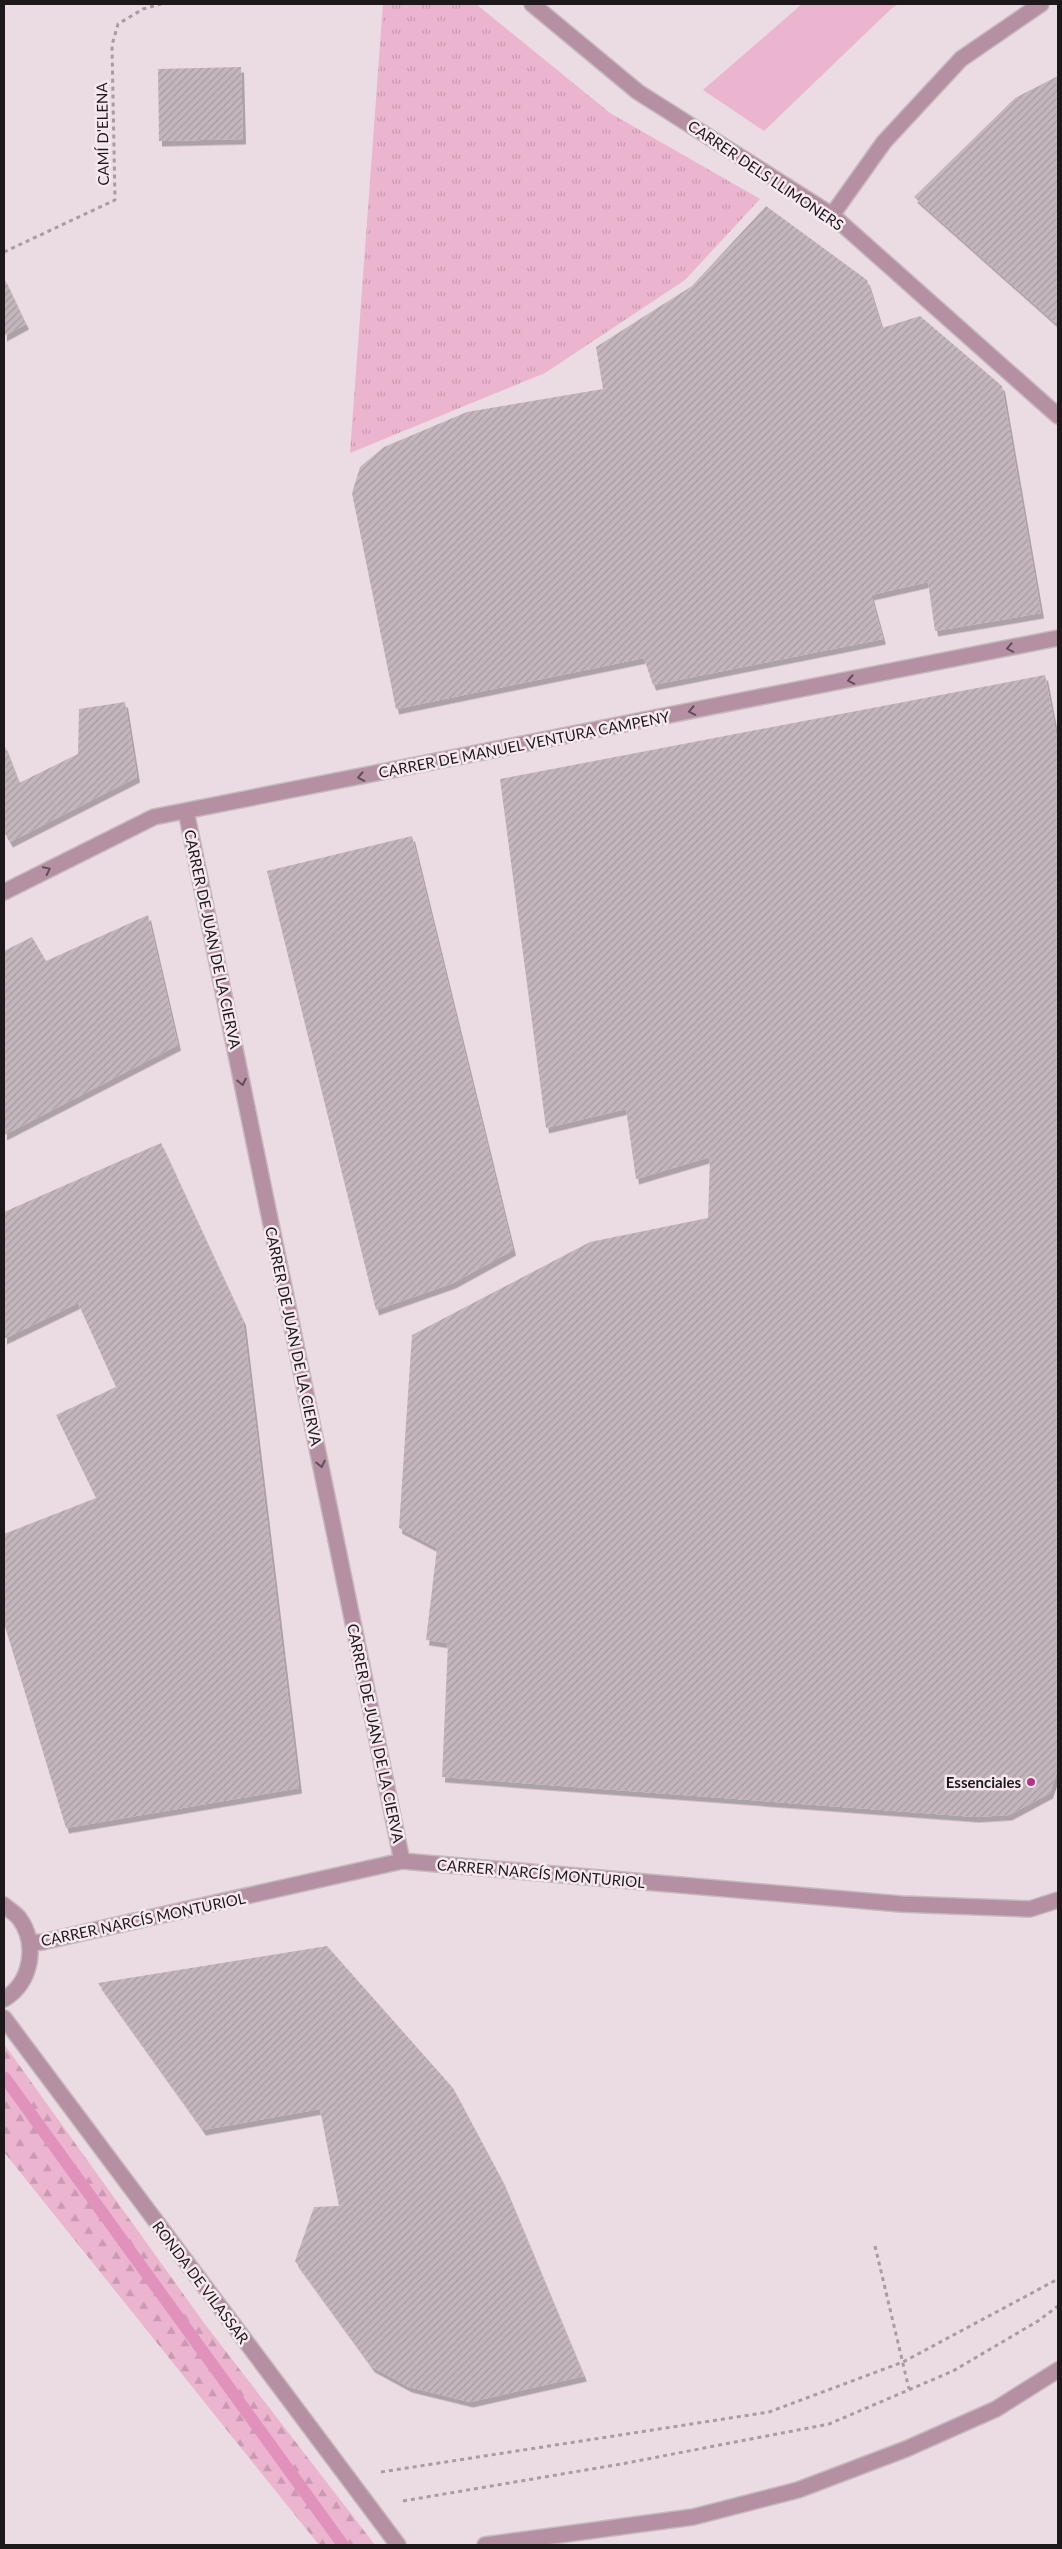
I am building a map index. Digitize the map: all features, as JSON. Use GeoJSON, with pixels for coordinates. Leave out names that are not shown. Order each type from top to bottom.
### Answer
{"type":"FeatureCollection","features":[{"type":"Feature","properties":{"kind":"street","name":"CARRER DELS LLIMONERS"},"geometry":{"type":"LineString","coordinates":[[532,4],[638,92],[832,215],[1058,416]]}},
{"type":"Feature","properties":{"kind":"street"},"geometry":{"type":"LineString","coordinates":[[832,215],[884,142],[962,59],[1041,4]]}},
{"type":"Feature","properties":{"kind":"street","name":"CARRER DE MANUEL VENTURA CAMPENY"},"geometry":{"type":"LineString","coordinates":[[4,892],[154,817],[1058,638]]}},
{"type":"Feature","properties":{"kind":"street","name":"CARRER DE JUAN DE LA CIERVA"},"geometry":{"type":"LineString","coordinates":[[186,811],[402,1861]]}},
{"type":"Feature","properties":{"kind":"street","name":"CARRER NARCÍS MONTURIOL"},"geometry":{"type":"LineString","coordinates":[[30,1943],[42,1942],[402,1861],[901,1904],[1030,1909],[1058,1900]]}},
{"type":"Feature","properties":{"kind":"street"},"geometry":{"type":"LineString","coordinates":[[4,1905],[19,1918],[30,1943],[30,1962],[23,1980],[11,1995],[4,1999]]}},
{"type":"Feature","properties":{"kind":"street","name":"RONDA DE VILASSAR"},"geometry":{"type":"LineString","coordinates":[[4,2018],[398,2545]]}},
{"type":"Feature","properties":{"kind":"street"},"geometry":{"type":"LineString","coordinates":[[485,2545],[693,2517],[798,2490],[906,2450],[996,2409],[1058,2370]]}},
{"type":"Feature","properties":{"kind":"path","name":"CAMÍ D'ELENA"},"geometry":{"type":"LineString","coordinates":[[4,252],[115,200],[112,45],[118,24],[144,9],[161,4]]}},
{"type":"Feature","properties":{"kind":"path"},"geometry":{"type":"LineString","coordinates":[[875,2246],[909,2389]]}},
{"type":"Feature","properties":{"kind":"path"},"geometry":{"type":"LineString","coordinates":[[346,2477],[769,2412],[903,2362],[1058,2279]]}},
{"type":"Feature","properties":{"kind":"path"},"geometry":{"type":"LineString","coordinates":[[369,2507],[621,2464],[829,2424],[953,2371],[1038,2321],[1058,2306]]}},
{"type":"Feature","properties":{"kind":"green space"},"geometry":{"type":"Polygon","coordinates":[[[383,4],[476,4],[610,113],[760,199],[685,280],[545,373],[350,453],[383,4]]]}},
{"type":"Feature","properties":{"kind":"green space"},"geometry":{"type":"Polygon","coordinates":[[[802,4],[899,4],[892,8],[764,131],[703,90],[802,4]]]}},
{"type":"Feature","properties":{"kind":"green space"},"geometry":{"type":"Polygon","coordinates":[[[4,2044],[204,2323],[375,2545],[319,2545],[4,2152],[4,2044]]]}},
{"type":"Feature","properties":{"kind":"building"},"geometry":{"type":"Polygon","coordinates":[[[241,67],[243,139],[159,141],[158,69],[241,67]]]}},
{"type":"Feature","properties":{"kind":"building"},"geometry":{"type":"Polygon","coordinates":[[[1058,76],[1058,325],[914,197],[1015,98],[1058,76]]]}},
{"type":"Feature","properties":{"kind":"building"},"geometry":{"type":"Polygon","coordinates":[[[766,206],[867,280],[882,328],[920,316],[1002,386],[1041,613],[935,631],[928,582],[871,595],[883,639],[653,685],[644,658],[396,709],[352,493],[360,467],[384,447],[467,412],[603,389],[596,347],[692,286],[766,206]]]}},
{"type":"Feature","properties":{"kind":"building"},"geometry":{"type":"Polygon","coordinates":[[[4,278],[26,324],[4,336],[4,278]]]}},
{"type":"Feature","properties":{"kind":"building"},"geometry":{"type":"Polygon","coordinates":[[[1045,675],[1058,743],[1058,1769],[1050,1793],[1009,1815],[976,1817],[442,1777],[448,1643],[426,1640],[437,1548],[399,1528],[412,1335],[590,1242],[708,1218],[710,1157],[636,1179],[626,1109],[546,1128],[500,779],[1045,675]]]}},
{"type":"Feature","properties":{"kind":"building"},"geometry":{"type":"Polygon","coordinates":[[[125,702],[137,777],[10,842],[4,832],[4,744],[19,783],[78,754],[79,709],[125,702]]]}},
{"type":"Feature","properties":{"kind":"building"},"geometry":{"type":"Polygon","coordinates":[[[412,836],[513,1250],[453,1283],[376,1310],[267,871],[412,836]]]}},
{"type":"Feature","properties":{"kind":"building"},"geometry":{"type":"Polygon","coordinates":[[[148,915],[178,1045],[4,1135],[4,951],[32,937],[46,961],[148,915]]]}},
{"type":"Feature","properties":{"kind":"building"},"geometry":{"type":"Polygon","coordinates":[[[161,1143],[243,1320],[299,1788],[66,1828],[4,1623],[4,1534],[96,1498],[56,1415],[116,1387],[78,1303],[4,1339],[4,1212],[161,1143]]]}},
{"type":"Feature","properties":{"kind":"building"},"geometry":{"type":"Polygon","coordinates":[[[327,1946],[453,2088],[502,2180],[584,2376],[470,2402],[409,2387],[372,2367],[295,2261],[314,2207],[339,2206],[320,2109],[203,2130],[98,1983],[327,1946]]]}},
{"type":"Feature","properties":{"kind":"waterway"},"geometry":{"type":"LineString","coordinates":[[5,2078],[343,2545]]}},
{"type":"Feature","properties":{"kind":"place","name":"Essenciales"},"geometry":{"type":"Point","coordinates":[1031,1782]}}]}
